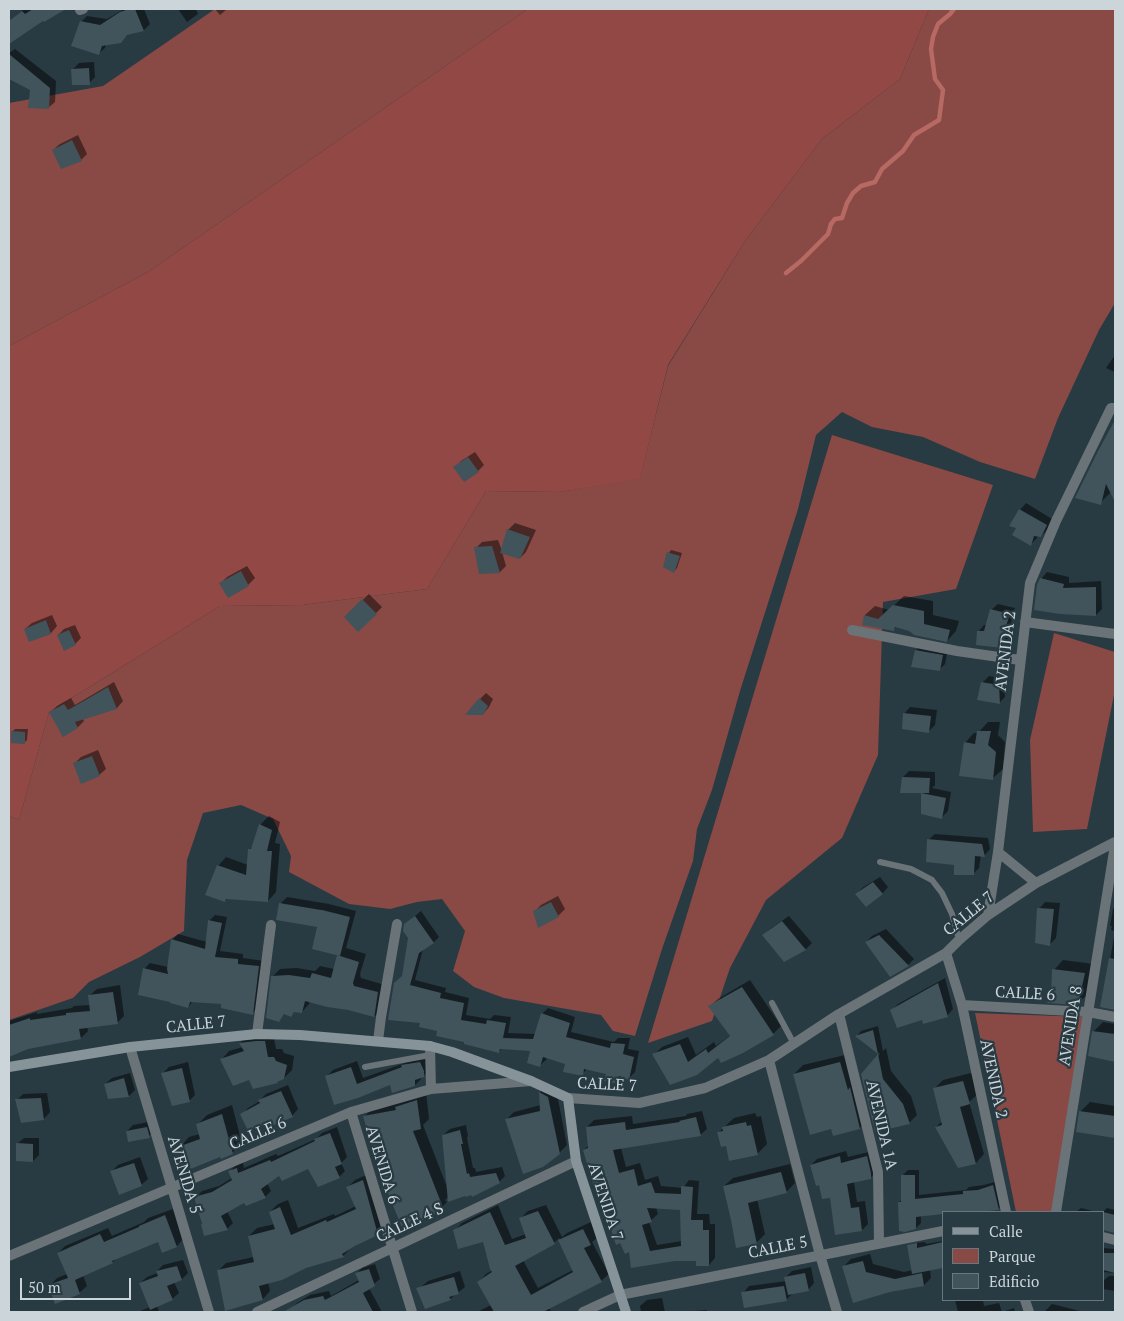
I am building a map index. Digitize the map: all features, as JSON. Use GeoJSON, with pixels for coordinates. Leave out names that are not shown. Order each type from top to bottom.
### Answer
{"type":"FeatureCollection","features":[{"type":"Feature","properties":{"kind":"main road","name":"CALLE 7"},"geometry":{"type":"LineString","coordinates":[[9,1068],[130,1046],[257,1034],[300,1035],[378,1041],[430,1051],[452,1052],[531,1081],[568,1098]]}},
{"type":"Feature","properties":{"kind":"main road","name":"AVENIDA 7"},"geometry":{"type":"LineString","coordinates":[[568,1098],[576,1161],[626,1312]]}},
{"type":"Feature","properties":{"kind":"street","name":"AVENIDA 2"},"geometry":{"type":"LineString","coordinates":[[988,915],[998,852],[1030,583],[1056,522],[1113,408]]}},
{"type":"Feature","properties":{"kind":"street"},"geometry":{"type":"LineString","coordinates":[[1025,622],[1115,634]]}},
{"type":"Feature","properties":{"kind":"street"},"geometry":{"type":"LineString","coordinates":[[852,630],[957,651],[1020,660]]}},
{"type":"Feature","properties":{"kind":"street","name":"CALLE 7"},"geometry":{"type":"LineString","coordinates":[[568,1098],[640,1103],[705,1088],[769,1060],[839,1014],[946,953],[988,915],[1036,883],[1115,843]]}},
{"type":"Feature","properties":{"kind":"street","name":"AVENIDA 8"},"geometry":{"type":"LineString","coordinates":[[1056,1211],[1115,843]]}},
{"type":"Feature","properties":{"kind":"street"},"geometry":{"type":"LineString","coordinates":[[998,852],[1036,883]]}},
{"type":"Feature","properties":{"kind":"street"},"geometry":{"type":"LineString","coordinates":[[378,1041],[397,924]]}},
{"type":"Feature","properties":{"kind":"street"},"geometry":{"type":"LineString","coordinates":[[257,1034],[271,925]]}},
{"type":"Feature","properties":{"kind":"street","name":"AVENIDA 2"},"geometry":{"type":"LineString","coordinates":[[946,953],[962,1005],[1006,1211]]}},
{"type":"Feature","properties":{"kind":"street","name":"CALLE 6"},"geometry":{"type":"LineString","coordinates":[[962,1005],[1088,1012],[1115,1017]]}},
{"type":"Feature","properties":{"kind":"street","name":"AVENIDA 1A"},"geometry":{"type":"LineString","coordinates":[[839,1014],[878,1172],[878,1243]]}},
{"type":"Feature","properties":{"kind":"street","name":"AVENIDA 5"},"geometry":{"type":"LineString","coordinates":[[130,1046],[209,1312]]}},
{"type":"Feature","properties":{"kind":"street"},"geometry":{"type":"LineString","coordinates":[[430,1051],[431,1089]]}},
{"type":"Feature","properties":{"kind":"street"},"geometry":{"type":"LineString","coordinates":[[769,1060],[836,1312]]}},
{"type":"Feature","properties":{"kind":"street","name":"CALLE 6"},"geometry":{"type":"LineString","coordinates":[[9,1256],[350,1112],[431,1089],[531,1081]]}},
{"type":"Feature","properties":{"kind":"street","name":"AVENIDA 6"},"geometry":{"type":"LineString","coordinates":[[350,1112],[412,1312]]}},
{"type":"Feature","properties":{"kind":"street","name":"CALLE 4 S"},"geometry":{"type":"LineString","coordinates":[[257,1312],[576,1161]]}},
{"type":"Feature","properties":{"kind":"street","name":"CALLE 5"},"geometry":{"type":"LineString","coordinates":[[583,1312],[620,1295],[942,1231]]}},
{"type":"Feature","properties":{"kind":"lane"},"geometry":{"type":"LineString","coordinates":[[880,862],[911,869],[932,880],[942,893],[952,914],[959,940]]}},
{"type":"Feature","properties":{"kind":"lane"},"geometry":{"type":"LineString","coordinates":[[772,1003],[794,1044]]}},
{"type":"Feature","properties":{"kind":"lane"},"geometry":{"type":"LineString","coordinates":[[365,1067],[430,1051]]}},
{"type":"Feature","properties":{"kind":"green space"},"geometry":{"type":"Polygon","coordinates":[[[215,9],[528,9],[148,272],[9,346],[9,103],[103,86],[215,9]]]}},
{"type":"Feature","properties":{"kind":"green space"},"geometry":{"type":"Polygon","coordinates":[[[929,9],[1115,9],[1115,303],[1099,330],[1058,418],[1035,479],[980,462],[923,437],[872,427],[842,412],[816,435],[798,509],[740,691],[712,790],[697,829],[693,861],[662,949],[635,1036],[613,1031],[601,1015],[504,998],[474,987],[453,971],[465,931],[442,899],[417,902],[390,909],[349,904],[289,872],[291,856],[273,819],[241,805],[203,813],[187,860],[184,931],[140,957],[89,982],[73,998],[9,1020],[9,816],[19,820],[49,712],[220,606],[302,605],[427,589],[486,491],[560,492],[640,478],[668,366],[745,241],[822,139],[900,79],[929,9]]]}},
{"type":"Feature","properties":{"kind":"green space"},"geometry":{"type":"Polygon","coordinates":[[[832,435],[993,485],[956,589],[883,602],[878,755],[842,838],[766,900],[730,968],[712,1021],[648,1043],[832,435]]]}},
{"type":"Feature","properties":{"kind":"green space"},"geometry":{"type":"Polygon","coordinates":[[[1054,633],[1115,652],[1115,690],[1087,829],[1033,832],[1030,740],[1054,633]]]}},
{"type":"Feature","properties":{"kind":"green space"},"geometry":{"type":"Polygon","coordinates":[[[975,1013],[1085,1017],[1053,1211],[1016,1211],[975,1013]]]}},
{"type":"Feature","properties":{"kind":"shaded area"},"geometry":{"type":"Polygon","coordinates":[[[528,9],[929,9],[900,79],[822,139],[745,241],[668,365],[640,479],[560,492],[486,491],[427,589],[302,605],[220,606],[49,712],[19,820],[9,816],[9,346],[148,272],[528,9]]]}},
{"type":"Feature","properties":{"kind":"building"},"geometry":{"type":"Polygon","coordinates":[[[33,9],[66,9],[43,21],[9,44],[9,21],[22,11],[25,14],[33,9]]]}},
{"type":"Feature","properties":{"kind":"building"},"geometry":{"type":"Polygon","coordinates":[[[135,9],[144,31],[127,35],[121,43],[102,46],[99,55],[71,46],[80,21],[100,25],[120,12],[135,9]]]}},
{"type":"Feature","properties":{"kind":"building"},"geometry":{"type":"Polygon","coordinates":[[[9,54],[50,88],[49,109],[28,108],[30,90],[9,79],[9,54]]]}},
{"type":"Feature","properties":{"kind":"building"},"geometry":{"type":"Polygon","coordinates":[[[89,68],[90,85],[72,85],[71,69],[89,68]]]}},
{"type":"Feature","properties":{"kind":"building"},"geometry":{"type":"Polygon","coordinates":[[[72,140],[82,161],[61,169],[52,150],[72,140]]]}},
{"type":"Feature","properties":{"kind":"building"},"geometry":{"type":"Polygon","coordinates":[[[1115,420],[1115,502],[1106,484],[1101,505],[1075,498],[1098,451],[1115,420]]]}},
{"type":"Feature","properties":{"kind":"building"},"geometry":{"type":"Polygon","coordinates":[[[468,457],[479,472],[464,482],[453,467],[468,457]]]}},
{"type":"Feature","properties":{"kind":"building"},"geometry":{"type":"Polygon","coordinates":[[[1019,509],[1047,525],[1041,537],[1034,536],[1031,546],[1012,535],[1016,528],[1009,526],[1019,509]]]}},
{"type":"Feature","properties":{"kind":"building"},"geometry":{"type":"Polygon","coordinates":[[[507,529],[530,537],[520,559],[500,553],[507,529]]]}},
{"type":"Feature","properties":{"kind":"building"},"geometry":{"type":"Polygon","coordinates":[[[492,546],[500,573],[479,574],[474,547],[492,546]]]}},
{"type":"Feature","properties":{"kind":"building"},"geometry":{"type":"Polygon","coordinates":[[[667,552],[680,556],[674,573],[663,567],[667,552]]]}},
{"type":"Feature","properties":{"kind":"building"},"geometry":{"type":"Polygon","coordinates":[[[241,571],[249,586],[228,598],[219,583],[241,571]]]}},
{"type":"Feature","properties":{"kind":"building"},"geometry":{"type":"Polygon","coordinates":[[[1040,578],[1064,584],[1063,588],[1096,587],[1096,616],[1034,610],[1037,585],[1040,578]]]}},
{"type":"Feature","properties":{"kind":"building"},"geometry":{"type":"Polygon","coordinates":[[[362,599],[377,614],[358,632],[344,617],[362,599]]]}},
{"type":"Feature","properties":{"kind":"building"},"geometry":{"type":"Polygon","coordinates":[[[893,605],[924,611],[924,624],[950,630],[947,642],[914,635],[909,631],[895,627],[894,631],[862,625],[864,615],[878,619],[893,605]]]}},
{"type":"Feature","properties":{"kind":"building"},"geometry":{"type":"Polygon","coordinates":[[[990,609],[1010,614],[1004,632],[1006,632],[1002,648],[976,645],[977,631],[984,631],[990,609]]]}},
{"type":"Feature","properties":{"kind":"building"},"geometry":{"type":"Polygon","coordinates":[[[46,620],[51,634],[29,642],[24,629],[46,620]]]}},
{"type":"Feature","properties":{"kind":"building"},"geometry":{"type":"Polygon","coordinates":[[[69,630],[76,645],[64,651],[57,635],[69,630]]]}},
{"type":"Feature","properties":{"kind":"building"},"geometry":{"type":"Polygon","coordinates":[[[915,650],[943,655],[940,671],[911,667],[915,650]]]}},
{"type":"Feature","properties":{"kind":"building"},"geometry":{"type":"Polygon","coordinates":[[[981,682],[999,685],[1000,704],[977,700],[981,682]]]}},
{"type":"Feature","properties":{"kind":"building"},"geometry":{"type":"Polygon","coordinates":[[[108,687],[117,709],[75,722],[78,728],[63,737],[49,712],[64,704],[68,710],[108,687]]]}},
{"type":"Feature","properties":{"kind":"building"},"geometry":{"type":"Polygon","coordinates":[[[479,698],[488,706],[483,715],[465,715],[479,698]]]}},
{"type":"Feature","properties":{"kind":"building"},"geometry":{"type":"Polygon","coordinates":[[[903,713],[931,716],[929,733],[902,729],[903,713]]]}},
{"type":"Feature","properties":{"kind":"building"},"geometry":{"type":"Polygon","coordinates":[[[11,731],[25,732],[25,744],[11,743],[11,731]]]}},
{"type":"Feature","properties":{"kind":"building"},"geometry":{"type":"Polygon","coordinates":[[[977,731],[991,731],[988,745],[996,752],[993,780],[959,776],[964,742],[975,744],[977,731]]]}},
{"type":"Feature","properties":{"kind":"building"},"geometry":{"type":"Polygon","coordinates":[[[92,756],[100,776],[81,784],[73,763],[92,756]]]}},
{"type":"Feature","properties":{"kind":"building"},"geometry":{"type":"Polygon","coordinates":[[[902,777],[930,778],[929,793],[900,793],[902,777]]]}},
{"type":"Feature","properties":{"kind":"building"},"geometry":{"type":"Polygon","coordinates":[[[921,793],[946,798],[942,819],[921,814],[921,793]]]}},
{"type":"Feature","properties":{"kind":"building"},"geometry":{"type":"Polygon","coordinates":[[[259,824],[272,830],[267,851],[272,851],[268,902],[226,899],[225,902],[205,895],[217,865],[246,875],[248,849],[251,849],[259,824]]]}},
{"type":"Feature","properties":{"kind":"building"},"geometry":{"type":"Polygon","coordinates":[[[927,839],[982,844],[985,857],[975,856],[974,875],[954,875],[954,865],[926,862],[927,839]]]}},
{"type":"Feature","properties":{"kind":"building"},"geometry":{"type":"Polygon","coordinates":[[[873,882],[883,894],[866,907],[855,894],[873,882]]]}},
{"type":"Feature","properties":{"kind":"building"},"geometry":{"type":"Polygon","coordinates":[[[551,902],[559,917],[538,928],[533,911],[551,902]]]}},
{"type":"Feature","properties":{"kind":"building"},"geometry":{"type":"Polygon","coordinates":[[[279,903],[350,917],[340,956],[312,949],[317,927],[276,920],[279,903]]]}},
{"type":"Feature","properties":{"kind":"building"},"geometry":{"type":"Polygon","coordinates":[[[1037,908],[1054,909],[1050,946],[1035,943],[1037,908]]]}},
{"type":"Feature","properties":{"kind":"building"},"geometry":{"type":"Polygon","coordinates":[[[415,916],[434,943],[419,953],[410,985],[441,993],[440,998],[464,1003],[461,1020],[486,1024],[487,1020],[506,1023],[503,1038],[533,1039],[541,1013],[570,1023],[566,1037],[610,1048],[611,1043],[625,1044],[623,1054],[634,1057],[629,1080],[619,1076],[618,1084],[604,1081],[606,1074],[584,1069],[583,1076],[563,1072],[565,1064],[543,1057],[540,1067],[527,1063],[530,1051],[500,1049],[499,1053],[464,1044],[464,1042],[436,1036],[437,1031],[419,1027],[420,1023],[388,1020],[394,983],[402,976],[408,938],[403,931],[404,924],[415,916]]]}},
{"type":"Feature","properties":{"kind":"building"},"geometry":{"type":"Polygon","coordinates":[[[208,920],[222,923],[215,957],[238,959],[238,964],[259,966],[253,1015],[221,1008],[221,1004],[190,1002],[188,1008],[138,995],[143,968],[168,974],[171,939],[205,949],[208,920]]]}},
{"type":"Feature","properties":{"kind":"building"},"geometry":{"type":"Polygon","coordinates":[[[782,921],[806,950],[784,962],[762,935],[782,921]]]}},
{"type":"Feature","properties":{"kind":"building"},"geometry":{"type":"Polygon","coordinates":[[[879,935],[909,966],[890,977],[865,942],[879,935]]]}},
{"type":"Feature","properties":{"kind":"building"},"geometry":{"type":"Polygon","coordinates":[[[337,955],[359,962],[353,983],[354,986],[378,992],[374,1019],[374,1017],[348,1010],[305,1001],[302,1013],[294,1012],[291,1017],[284,1014],[279,1022],[266,1018],[271,976],[289,975],[310,978],[312,973],[331,978],[337,955]]]}},
{"type":"Feature","properties":{"kind":"building"},"geometry":{"type":"Polygon","coordinates":[[[1109,958],[1115,959],[1115,1010],[1100,1007],[1109,958]]]}},
{"type":"Feature","properties":{"kind":"building"},"geometry":{"type":"Polygon","coordinates":[[[1052,969],[1085,973],[1078,1005],[1047,1003],[1051,996],[1052,969]]]}},
{"type":"Feature","properties":{"kind":"building"},"geometry":{"type":"Polygon","coordinates":[[[938,983],[948,1017],[923,1024],[922,1020],[897,1028],[890,1010],[938,983]]]}},
{"type":"Feature","properties":{"kind":"building"},"geometry":{"type":"Polygon","coordinates":[[[742,987],[774,1035],[721,1063],[718,1058],[697,1075],[670,1085],[652,1054],[680,1044],[688,1062],[706,1049],[708,1053],[730,1036],[708,1006],[742,987]]]}},
{"type":"Feature","properties":{"kind":"building"},"geometry":{"type":"Polygon","coordinates":[[[113,992],[118,1024],[79,1029],[81,1039],[28,1049],[9,1057],[9,1025],[30,1018],[30,1020],[66,1015],[66,1013],[90,1011],[88,995],[113,992]]]}},
{"type":"Feature","properties":{"kind":"building"},"geometry":{"type":"Polygon","coordinates":[[[873,1030],[878,1054],[855,1036],[873,1030]]]}},
{"type":"Feature","properties":{"kind":"building"},"geometry":{"type":"Polygon","coordinates":[[[1092,1031],[1115,1034],[1115,1062],[1088,1056],[1092,1031]]]}},
{"type":"Feature","properties":{"kind":"building"},"geometry":{"type":"Polygon","coordinates":[[[265,1041],[268,1057],[274,1057],[276,1061],[287,1065],[284,1079],[278,1083],[253,1089],[249,1080],[233,1086],[220,1059],[244,1051],[239,1043],[265,1041]]]}},
{"type":"Feature","properties":{"kind":"building"},"geometry":{"type":"Polygon","coordinates":[[[878,1054],[883,1079],[903,1104],[910,1124],[875,1132],[861,1074],[878,1054]]]}},
{"type":"Feature","properties":{"kind":"building"},"geometry":{"type":"Polygon","coordinates":[[[420,1062],[424,1071],[424,1077],[415,1080],[415,1086],[392,1093],[390,1085],[334,1105],[325,1076],[351,1067],[357,1084],[402,1067],[401,1065],[420,1062]]]}},
{"type":"Feature","properties":{"kind":"building"},"geometry":{"type":"Polygon","coordinates":[[[840,1062],[848,1090],[850,1087],[860,1129],[833,1136],[831,1129],[810,1135],[793,1074],[840,1062]]]}},
{"type":"Feature","properties":{"kind":"building"},"geometry":{"type":"Polygon","coordinates":[[[182,1068],[190,1102],[172,1106],[161,1073],[182,1068]]]}},
{"type":"Feature","properties":{"kind":"building"},"geometry":{"type":"Polygon","coordinates":[[[124,1078],[129,1097],[108,1099],[104,1084],[124,1078]]]}},
{"type":"Feature","properties":{"kind":"building"},"geometry":{"type":"Polygon","coordinates":[[[963,1081],[970,1104],[960,1107],[976,1164],[958,1168],[935,1127],[942,1125],[933,1088],[963,1081]]]}},
{"type":"Feature","properties":{"kind":"building"},"geometry":{"type":"Polygon","coordinates":[[[281,1091],[293,1117],[271,1126],[269,1123],[248,1131],[240,1114],[260,1103],[258,1100],[281,1091]]]}},
{"type":"Feature","properties":{"kind":"building"},"geometry":{"type":"Polygon","coordinates":[[[539,1092],[548,1097],[560,1154],[543,1167],[523,1174],[505,1119],[540,1111],[539,1092]]]}},
{"type":"Feature","properties":{"kind":"building"},"geometry":{"type":"Polygon","coordinates":[[[41,1098],[44,1120],[21,1123],[15,1099],[41,1098]]]}},
{"type":"Feature","properties":{"kind":"building"},"geometry":{"type":"Polygon","coordinates":[[[417,1100],[421,1129],[413,1131],[442,1205],[436,1207],[438,1212],[403,1230],[378,1169],[363,1116],[396,1110],[395,1107],[417,1100]]]}},
{"type":"Feature","properties":{"kind":"building"},"geometry":{"type":"Polygon","coordinates":[[[1079,1111],[1115,1116],[1115,1138],[1076,1132],[1079,1111]]]}},
{"type":"Feature","properties":{"kind":"building"},"geometry":{"type":"Polygon","coordinates":[[[222,1114],[233,1154],[221,1159],[220,1157],[188,1170],[178,1147],[200,1139],[196,1124],[222,1114]]]}},
{"type":"Feature","properties":{"kind":"building"},"geometry":{"type":"Polygon","coordinates":[[[696,1117],[701,1136],[613,1150],[619,1173],[634,1169],[638,1186],[651,1182],[655,1193],[681,1194],[681,1186],[693,1187],[691,1220],[703,1220],[703,1230],[709,1230],[709,1266],[696,1266],[696,1261],[675,1261],[631,1268],[629,1252],[625,1254],[620,1243],[616,1245],[606,1215],[616,1212],[608,1187],[595,1191],[583,1150],[588,1148],[586,1127],[625,1122],[626,1130],[696,1117]],[[647,1208],[652,1222],[642,1225],[650,1251],[681,1246],[680,1210],[647,1208]]]}},
{"type":"Feature","properties":{"kind":"building"},"geometry":{"type":"Polygon","coordinates":[[[746,1122],[747,1126],[751,1125],[758,1155],[729,1161],[726,1146],[721,1147],[717,1132],[723,1131],[722,1127],[746,1122]]]}},
{"type":"Feature","properties":{"kind":"building"},"geometry":{"type":"Polygon","coordinates":[[[147,1127],[150,1138],[128,1142],[126,1131],[147,1127]]]}},
{"type":"Feature","properties":{"kind":"building"},"geometry":{"type":"Polygon","coordinates":[[[460,1130],[467,1174],[469,1173],[470,1177],[496,1173],[500,1183],[472,1197],[471,1195],[465,1196],[448,1202],[442,1135],[460,1130]]]}},
{"type":"Feature","properties":{"kind":"building"},"geometry":{"type":"Polygon","coordinates":[[[330,1133],[342,1164],[335,1167],[340,1178],[318,1187],[308,1169],[282,1181],[279,1176],[261,1189],[266,1198],[246,1206],[244,1203],[221,1216],[228,1230],[204,1236],[194,1197],[212,1192],[232,1180],[228,1171],[237,1168],[238,1173],[270,1160],[271,1162],[315,1141],[314,1139],[330,1133]]]}},
{"type":"Feature","properties":{"kind":"building"},"geometry":{"type":"Polygon","coordinates":[[[16,1143],[33,1144],[33,1162],[16,1161],[16,1143]]]}},
{"type":"Feature","properties":{"kind":"building"},"geometry":{"type":"Polygon","coordinates":[[[840,1156],[841,1163],[867,1156],[871,1179],[847,1184],[851,1208],[859,1207],[862,1231],[835,1235],[830,1198],[822,1199],[819,1185],[816,1186],[810,1165],[840,1156]]]}},
{"type":"Feature","properties":{"kind":"building"},"geometry":{"type":"Polygon","coordinates":[[[134,1163],[142,1186],[119,1195],[110,1171],[134,1163]]]}},
{"type":"Feature","properties":{"kind":"building"},"geometry":{"type":"Polygon","coordinates":[[[781,1172],[787,1193],[748,1203],[757,1244],[736,1248],[723,1186],[781,1172]]]}},
{"type":"Feature","properties":{"kind":"building"},"geometry":{"type":"Polygon","coordinates":[[[901,1175],[915,1175],[915,1199],[963,1194],[963,1191],[978,1190],[993,1185],[999,1210],[942,1211],[942,1214],[916,1217],[916,1229],[905,1232],[899,1231],[898,1202],[901,1202],[901,1175]]]}},
{"type":"Feature","properties":{"kind":"building"},"geometry":{"type":"Polygon","coordinates":[[[363,1180],[378,1235],[342,1254],[344,1257],[306,1268],[282,1280],[259,1286],[263,1300],[225,1311],[217,1270],[254,1262],[248,1236],[275,1229],[269,1212],[280,1207],[291,1235],[356,1209],[346,1187],[363,1180]]]}},
{"type":"Feature","properties":{"kind":"building"},"geometry":{"type":"Polygon","coordinates":[[[538,1211],[555,1244],[515,1266],[531,1295],[573,1272],[558,1240],[583,1229],[591,1245],[584,1248],[602,1282],[543,1312],[494,1312],[477,1282],[492,1272],[483,1242],[458,1249],[453,1230],[490,1212],[505,1245],[526,1238],[519,1218],[538,1211]]]}},
{"type":"Feature","properties":{"kind":"building"},"geometry":{"type":"Polygon","coordinates":[[[1104,1212],[1115,1215],[1115,1233],[1104,1230],[1104,1212]]]}},
{"type":"Feature","properties":{"kind":"building"},"geometry":{"type":"Polygon","coordinates":[[[165,1215],[177,1247],[162,1253],[158,1242],[112,1261],[113,1263],[75,1280],[80,1294],[55,1304],[48,1285],[68,1278],[57,1253],[100,1234],[104,1242],[165,1215]]]}},
{"type":"Feature","properties":{"kind":"building"},"geometry":{"type":"Polygon","coordinates":[[[942,1242],[942,1268],[912,1274],[907,1245],[917,1243],[917,1248],[942,1242]]]}},
{"type":"Feature","properties":{"kind":"building"},"geometry":{"type":"Polygon","coordinates":[[[1104,1253],[1115,1253],[1115,1273],[1104,1270],[1104,1253]]]}},
{"type":"Feature","properties":{"kind":"building"},"geometry":{"type":"Polygon","coordinates":[[[863,1261],[866,1272],[895,1279],[922,1273],[924,1286],[890,1292],[853,1303],[842,1266],[863,1261]]]}},
{"type":"Feature","properties":{"kind":"building"},"geometry":{"type":"Polygon","coordinates":[[[177,1266],[182,1280],[167,1286],[173,1300],[150,1310],[139,1283],[158,1276],[156,1271],[177,1266]]]}},
{"type":"Feature","properties":{"kind":"building"},"geometry":{"type":"Polygon","coordinates":[[[369,1269],[375,1286],[363,1293],[373,1312],[283,1312],[304,1300],[323,1296],[325,1300],[359,1282],[355,1273],[369,1269]]]}},
{"type":"Feature","properties":{"kind":"building"},"geometry":{"type":"Polygon","coordinates":[[[805,1273],[809,1291],[788,1295],[784,1277],[805,1273]]]}},
{"type":"Feature","properties":{"kind":"building"},"geometry":{"type":"Polygon","coordinates":[[[454,1277],[459,1294],[449,1297],[451,1300],[425,1309],[416,1288],[454,1277]]]}},
{"type":"Feature","properties":{"kind":"building"},"geometry":{"type":"Polygon","coordinates":[[[784,1286],[787,1301],[744,1308],[741,1292],[784,1286]]]}},
{"type":"Feature","properties":{"kind":"waterway"},"geometry":{"type":"LineString","coordinates":[[786,273],[828,234],[831,224],[835,219],[842,218],[853,193],[861,186],[875,182],[882,169],[903,151],[914,135],[939,120],[943,90],[935,79],[931,49],[938,24],[954,9]]}}]}
